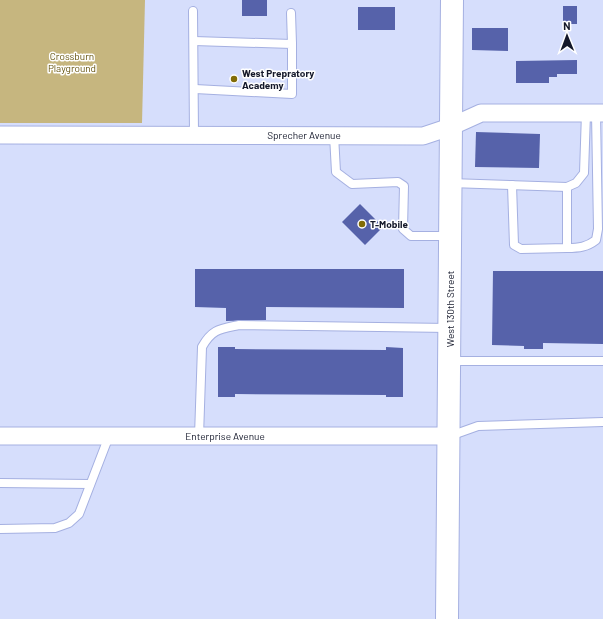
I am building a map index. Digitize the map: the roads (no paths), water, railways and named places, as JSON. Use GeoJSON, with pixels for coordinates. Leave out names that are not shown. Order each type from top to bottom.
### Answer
{"type":"FeatureCollection","features":[{"type":"Feature","properties":{"kind":"main road","name":"West 130th Street"},"geometry":{"type":"LineString","coordinates":[[447,619],[450,436],[450,127],[452,0]]}},
{"type":"Feature","properties":{"kind":"street","name":"Sprecher Avenue"},"geometry":{"type":"LineString","coordinates":[[0,135],[423,136],[450,127],[481,113],[595,113]]}},
{"type":"Feature","properties":{"kind":"street","name":"Enterprise Avenue"},"geometry":{"type":"LineString","coordinates":[[0,436],[450,436]]}},
{"type":"Feature","properties":{"kind":"lane"},"geometry":{"type":"LineString","coordinates":[[193,11],[195,89],[194,135]]}},
{"type":"Feature","properties":{"kind":"lane"},"geometry":{"type":"LineString","coordinates":[[195,89],[292,94],[291,13]]}},
{"type":"Feature","properties":{"kind":"lane"},"geometry":{"type":"LineString","coordinates":[[194,41],[292,44]]}},
{"type":"Feature","properties":{"kind":"lane"},"geometry":{"type":"LineString","coordinates":[[450,183],[567,187],[576,183],[584,173],[595,113]]}},
{"type":"Feature","properties":{"kind":"lane"},"geometry":{"type":"LineString","coordinates":[[512,185],[514,245],[521,249],[581,248],[589,246],[596,240],[598,230],[595,113]]}},
{"type":"Feature","properties":{"kind":"lane"},"geometry":{"type":"LineString","coordinates":[[334,136],[336,172],[352,184],[398,182],[404,186],[403,229],[411,236],[450,236]]}},
{"type":"Feature","properties":{"kind":"lane"},"geometry":{"type":"LineString","coordinates":[[567,187],[567,248]]}},
{"type":"Feature","properties":{"kind":"lane"},"geometry":{"type":"LineString","coordinates":[[199,436],[202,347],[207,338],[215,330],[239,325],[450,328]]}},
{"type":"Feature","properties":{"kind":"lane"},"geometry":{"type":"LineString","coordinates":[[450,361],[603,361]]}},
{"type":"Feature","properties":{"kind":"lane"},"geometry":{"type":"LineString","coordinates":[[450,436],[478,426],[603,422]]}},
{"type":"Feature","properties":{"kind":"lane"},"geometry":{"type":"LineString","coordinates":[[0,528],[55,528],[68,523],[79,514],[109,436]]}},
{"type":"Feature","properties":{"kind":"lane"},"geometry":{"type":"LineString","coordinates":[[0,483],[90,484]]}},
{"type":"Feature","properties":{"kind":"place","name":"West Prepratory Academy"},"geometry":{"type":"Point","coordinates":[234,79]}},
{"type":"Feature","properties":{"kind":"place","name":"T-Mobile"},"geometry":{"type":"Point","coordinates":[362,224]}},
{"type":"Feature","properties":{"kind":"park label","name":"Crossburn Playground"},"geometry":{"type":"Point","coordinates":[72,62]}}]}
